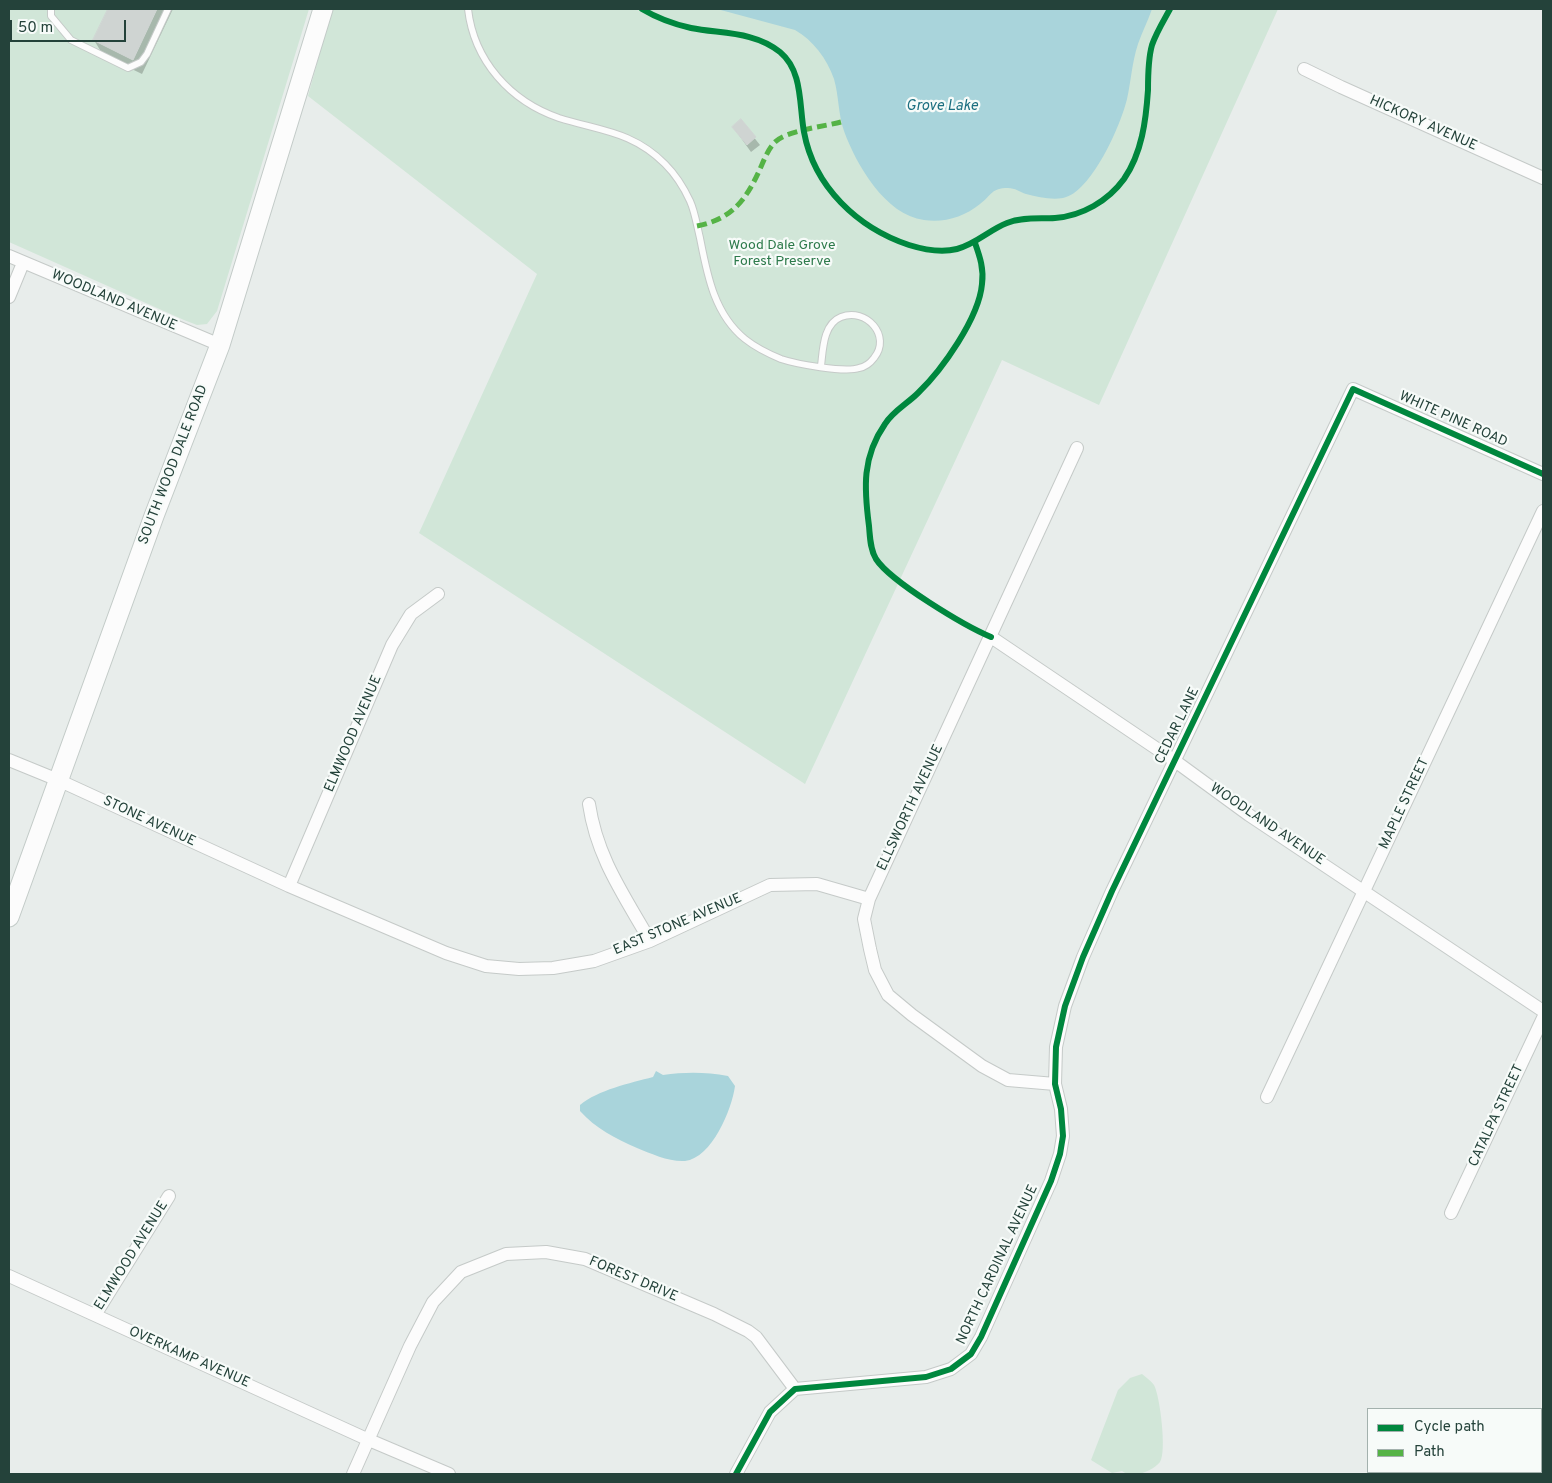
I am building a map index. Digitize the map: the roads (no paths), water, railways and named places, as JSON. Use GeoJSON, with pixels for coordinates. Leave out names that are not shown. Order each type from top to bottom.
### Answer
{"type":"FeatureCollection","features":[{"type":"Feature","properties":{"kind":"main road","name":"SOUTH WOOD DALE ROAD"},"geometry":{"type":"LineString","coordinates":[[9,917],[154,516],[220,345],[323,9]]}},
{"type":"Feature","properties":{"kind":"street","name":"HICKORY AVENUE"},"geometry":{"type":"LineString","coordinates":[[1304,69],[1543,178]]}},
{"type":"Feature","properties":{"kind":"street","name":"WOODLAND AVENUE"},"geometry":{"type":"LineString","coordinates":[[9,256],[220,345]]}},
{"type":"Feature","properties":{"kind":"street"},"geometry":{"type":"LineString","coordinates":[[9,297],[23,263]]}},
{"type":"Feature","properties":{"kind":"street","name":"WHITE PINE ROAD"},"geometry":{"type":"LineString","coordinates":[[1353,389],[1543,474]]}},
{"type":"Feature","properties":{"kind":"street","name":"CEDAR LANE"},"geometry":{"type":"LineString","coordinates":[[1055,1084],[1056,1047],[1065,1006],[1083,957],[1112,891],[1353,389]]}},
{"type":"Feature","properties":{"kind":"street","name":"ELLSWORTH AVENUE"},"geometry":{"type":"LineString","coordinates":[[1055,1084],[1008,1080],[912,1015],[888,995],[875,970],[864,919],[869,899],[1077,448]]}},
{"type":"Feature","properties":{"kind":"street","name":"MAPLE STREET"},"geometry":{"type":"LineString","coordinates":[[1268,1097],[1543,511]]}},
{"type":"Feature","properties":{"kind":"street","name":"ELMWOOD AVENUE"},"geometry":{"type":"LineString","coordinates":[[289,886],[392,645],[411,614],[438,594]]}},
{"type":"Feature","properties":{"kind":"street","name":"WOODLAND AVENUE"},"geometry":{"type":"LineString","coordinates":[[991,637],[1175,761],[1249,814],[1543,1011]]}},
{"type":"Feature","properties":{"kind":"street","name":"STONE AVENUE"},"geometry":{"type":"LineString","coordinates":[[9,760],[58,780],[289,886]]}},
{"type":"Feature","properties":{"kind":"street"},"geometry":{"type":"LineString","coordinates":[[589,804],[597,842],[606,864],[650,941]]}},
{"type":"Feature","properties":{"kind":"street","name":"EAST STONE AVENUE"},"geometry":{"type":"LineString","coordinates":[[289,886],[446,954],[486,966],[519,969],[553,968],[594,961],[650,941],[770,885],[816,884],[869,899]]}},
{"type":"Feature","properties":{"kind":"street","name":"CATALPA STREET"},"geometry":{"type":"LineString","coordinates":[[1451,1214],[1543,1018]]}},
{"type":"Feature","properties":{"kind":"street","name":"NORTH CARDINAL AVENUE"},"geometry":{"type":"LineString","coordinates":[[795,1388],[926,1377],[951,1369],[971,1354],[981,1337],[1047,1189],[1060,1154],[1064,1136],[1061,1109],[1055,1084]]}},
{"type":"Feature","properties":{"kind":"street","name":"ELMWOOD AVENUE"},"geometry":{"type":"LineString","coordinates":[[96,1316],[169,1196]]}},
{"type":"Feature","properties":{"kind":"street","name":"FOREST DRIVE"},"geometry":{"type":"LineString","coordinates":[[353,1474],[410,1346],[433,1302],[461,1272],[506,1254],[546,1252],[584,1259],[714,1314],[756,1337],[795,1388]]}},
{"type":"Feature","properties":{"kind":"street","name":"OVERKAMP AVENUE"},"geometry":{"type":"LineString","coordinates":[[9,1276],[369,1440],[449,1474]]}},
{"type":"Feature","properties":{"kind":"street"},"geometry":{"type":"LineString","coordinates":[[736,1474],[770,1412],[795,1388]]}},
{"type":"Feature","properties":{"kind":"lane"},"geometry":{"type":"LineString","coordinates":[[51,9],[51,16],[71,40],[128,68],[141,62],[147,54],[168,9]]}},
{"type":"Feature","properties":{"kind":"lane"},"geometry":{"type":"LineString","coordinates":[[468,9],[473,35],[491,70],[502,84],[517,96],[539,110],[560,118],[613,131],[629,138],[647,149],[665,164],[681,184],[691,202],[708,280],[718,303],[730,323],[744,338],[761,350],[782,359],[821,366],[848,370],[868,364],[876,356],[879,334],[874,324],[866,318],[856,315],[846,315],[837,318],[827,332],[821,366]]}},
{"type":"Feature","properties":{"kind":"water","name":"Grove Lake"},"geometry":{"type":"Polygon","coordinates":[[[717,9],[1152,9],[1136,51],[1124,111],[1103,156],[1084,184],[1074,193],[1058,199],[1026,194],[1011,188],[1002,188],[992,193],[980,204],[961,216],[931,221],[910,216],[897,209],[874,186],[864,172],[844,131],[834,79],[823,57],[808,39],[795,30],[717,9]]]}},
{"type":"Feature","properties":{"kind":"water"},"geometry":{"type":"Polygon","coordinates":[[[656,1071],[663,1075],[696,1073],[728,1076],[735,1086],[730,1107],[719,1131],[704,1151],[695,1158],[685,1161],[673,1160],[637,1148],[606,1133],[580,1111],[580,1105],[596,1095],[653,1077],[656,1071]]]}},
{"type":"Feature","properties":{"kind":"park label","name":"Wood Dale Grove Forest Preserve"},"geometry":{"type":"Point","coordinates":[782,254]}}]}
